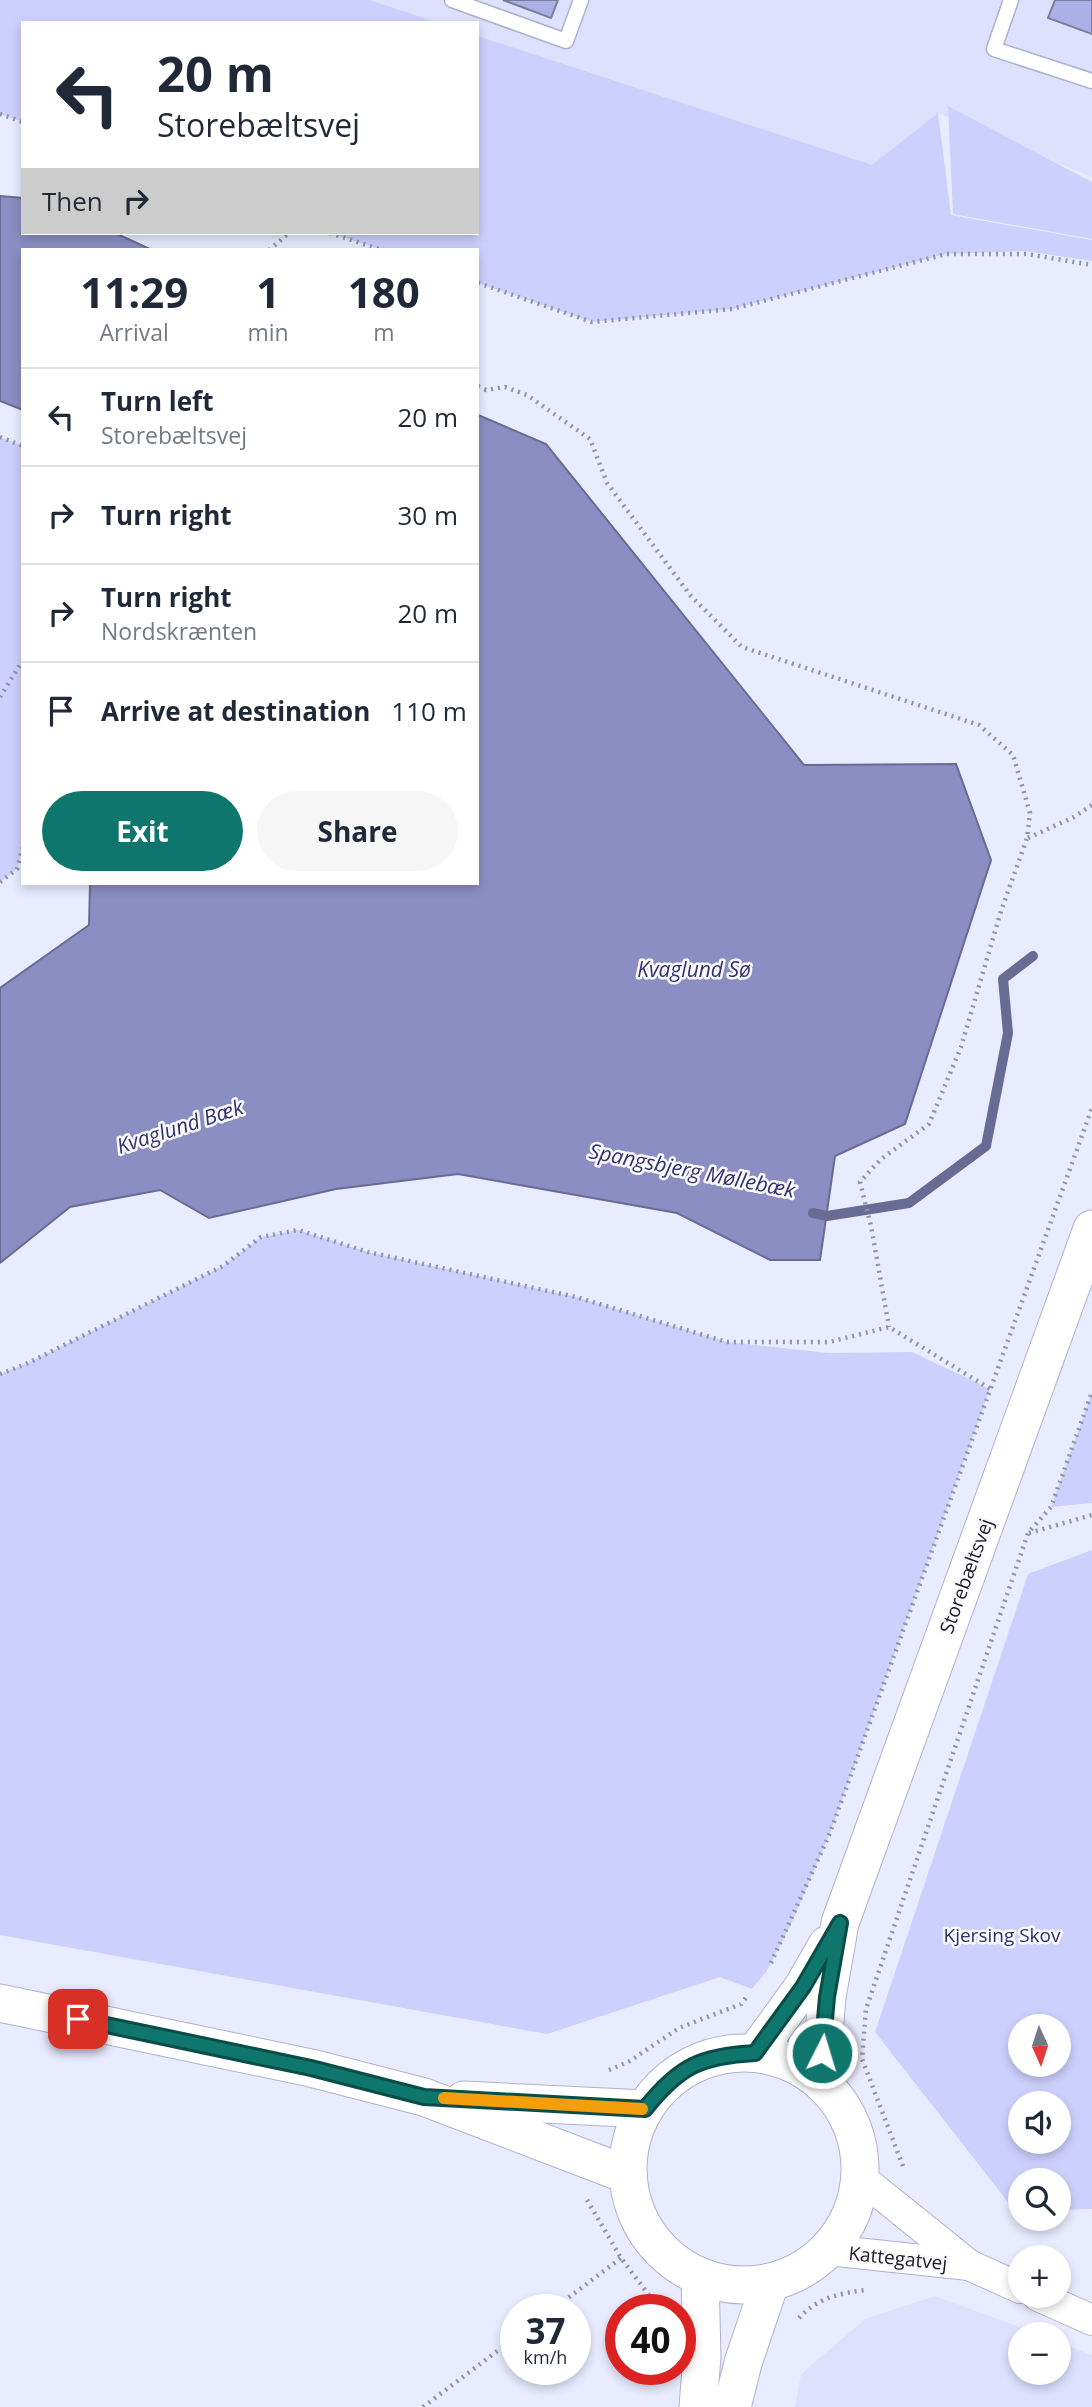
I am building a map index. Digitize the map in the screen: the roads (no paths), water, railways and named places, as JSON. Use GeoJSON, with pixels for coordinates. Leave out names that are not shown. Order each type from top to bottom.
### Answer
{"type":"FeatureCollection","features":[{"type":"Feature","properties":{"kind":"street","name":"Storebæltsvej"},"geometry":{"type":"LineString","coordinates":[[820,2081],[827,1997],[840,1923],[1092,1229]]}},
{"type":"Feature","properties":{"kind":"street","name":"Storebæltsvej"},"geometry":{"type":"LineString","coordinates":[[755,2053],[803,1987],[840,1923]]}},
{"type":"Feature","properties":{"kind":"street"},"geometry":{"type":"LineString","coordinates":[[0,2003],[311,2068],[424,2097],[628,2175]]}},
{"type":"Feature","properties":{"kind":"street"},"geometry":{"type":"LineString","coordinates":[[755,2053],[790,2062],[820,2081],[844,2108],[858,2142],[861,2178],[851,2217],[828,2250],[801,2271],[770,2283],[734,2285],[700,2277],[672,2260],[649,2236],[634,2207],[628,2175],[631,2141],[645,2109],[665,2084],[692,2065],[723,2055],[755,2053]]}},
{"type":"Feature","properties":{"kind":"street"},"geometry":{"type":"LineString","coordinates":[[424,2097],[645,2109]]}},
{"type":"Feature","properties":{"kind":"street","name":"Kattegatvej"},"geometry":{"type":"LineString","coordinates":[[861,2178],[969,2265],[1008,2283]]}},
{"type":"Feature","properties":{"kind":"street","name":"Kattegatvej"},"geometry":{"type":"LineString","coordinates":[[828,2250],[969,2265]]}},
{"type":"Feature","properties":{"kind":"street"},"geometry":{"type":"LineString","coordinates":[[698,2407],[702,2356],[700,2277]]}},
{"type":"Feature","properties":{"kind":"street"},"geometry":{"type":"LineString","coordinates":[[732,2407],[743,2363],[770,2283]]}},
{"type":"Feature","properties":{"kind":"street"},"geometry":{"type":"LineString","coordinates":[[1065,2308],[1092,2320]]}},
{"type":"Feature","properties":{"kind":"lane"},"geometry":{"type":"LineString","coordinates":[[452,0],[566,41],[581,0]]}},
{"type":"Feature","properties":{"kind":"lane"},"geometry":{"type":"LineString","coordinates":[[1011,0],[994,49],[1092,81]]}},
{"type":"Feature","properties":{"kind":"water"},"geometry":{"type":"Polygon","coordinates":[[[0,196],[21,198],[21,235],[119,235],[148,248],[21,248],[21,409],[0,401],[0,196]]]}},
{"type":"Feature","properties":{"kind":"water","name":"Kvaglund Sø"},"geometry":{"type":"Polygon","coordinates":[[[479,415],[546,444],[804,765],[956,764],[991,860],[905,1124],[835,1156],[820,1260],[770,1260],[677,1213],[458,1174],[336,1189],[209,1218],[160,1190],[70,1207],[0,1263],[0,988],[89,925],[90,885],[479,885],[479,415]]]}},
{"type":"Feature","properties":{"kind":"waterway","name":"Spangsbjerg Møllebæk"},"geometry":{"type":"LineString","coordinates":[[813,1213],[827,1216],[909,1203],[986,1146],[1008,1033],[1003,979],[1033,956]]}},
{"type":"Feature","properties":{"kind":"water label","name":"Kvaglund Bæk"},"geometry":{"type":"Point","coordinates":[180,1127]}},
{"type":"Feature","properties":{"kind":"park label","name":"Kjersing Skov"},"geometry":{"type":"Point","coordinates":[1002,1935]}}]}
